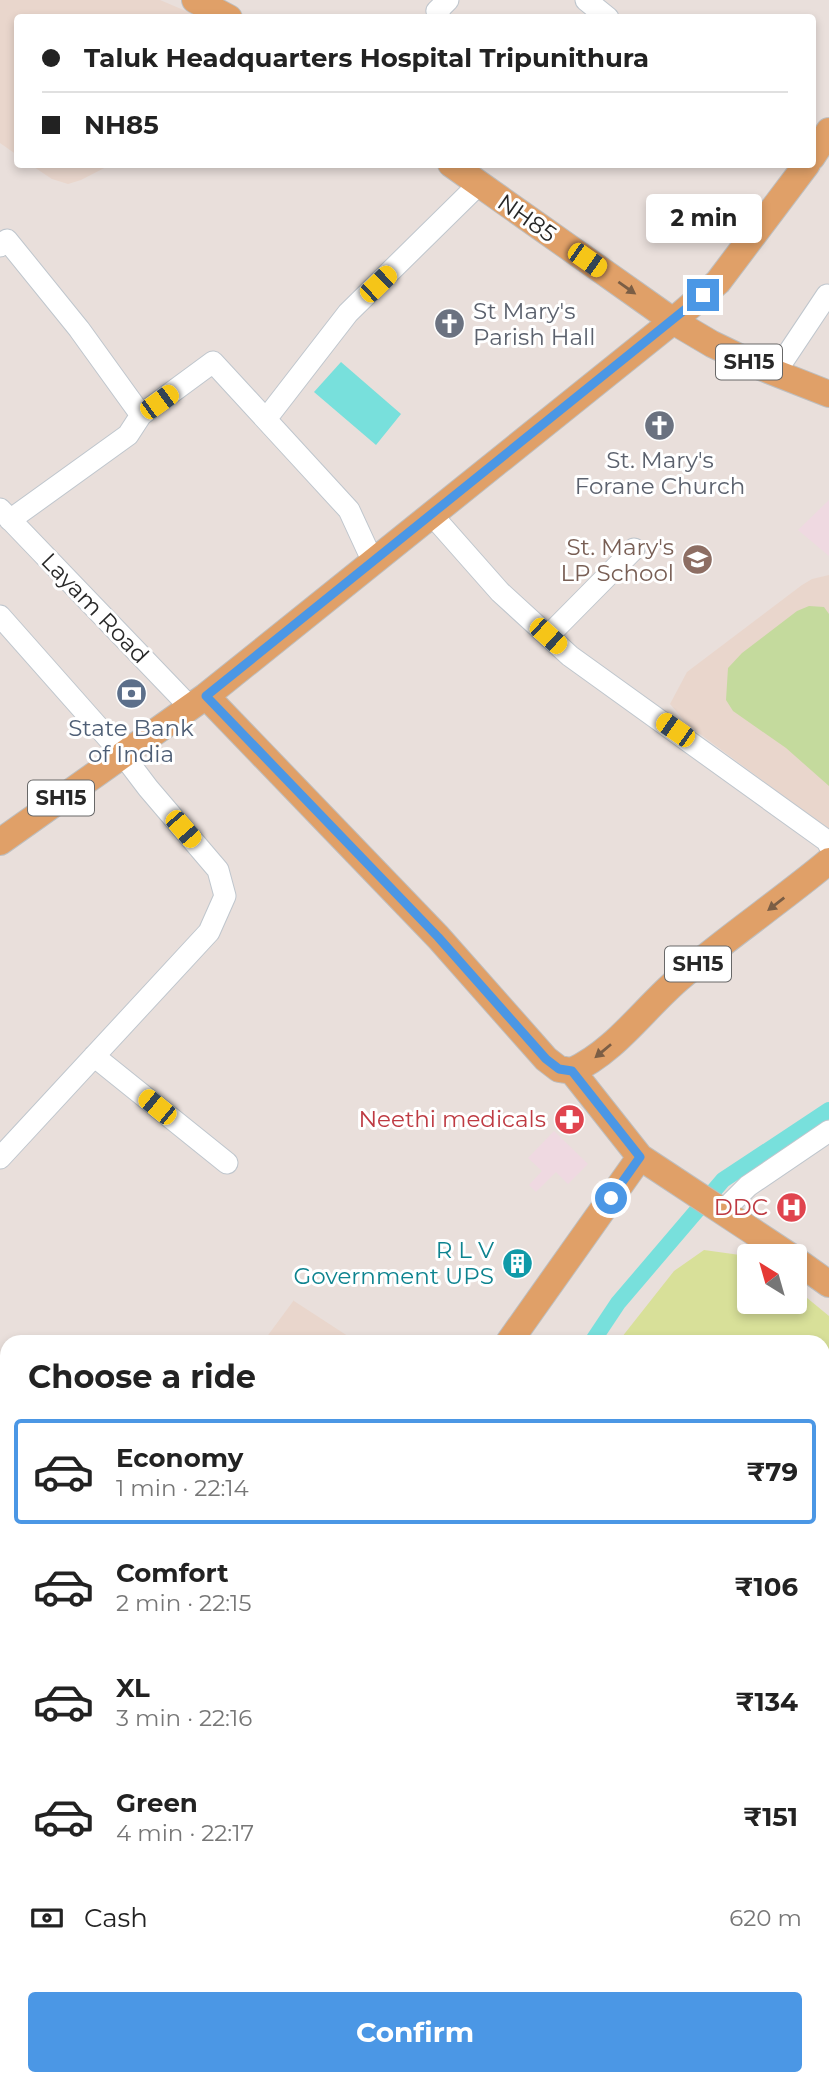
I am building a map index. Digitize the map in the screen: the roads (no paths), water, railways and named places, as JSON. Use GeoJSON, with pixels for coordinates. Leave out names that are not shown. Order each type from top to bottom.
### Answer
{"type":"FeatureCollection","features":[{"type":"Feature","properties":{"kind":"main road"},"geometry":{"type":"LineString","coordinates":[[816,151],[829,131]]}},
{"type":"Feature","properties":{"kind":"main road","name":"NH85"},"geometry":{"type":"LineString","coordinates":[[457,168],[673,321]]}},
{"type":"Feature","properties":{"kind":"main road"},"geometry":{"type":"LineString","coordinates":[[771,1244],[640,1157],[572,1071],[559,1069],[546,1059],[438,937],[198,701],[673,321],[718,282],[804,168]]}},
{"type":"Feature","properties":{"kind":"main road","name":"SH15"},"geometry":{"type":"LineString","coordinates":[[673,321],[712,344],[829,394]]}},
{"type":"Feature","properties":{"kind":"main road","name":"SH15"},"geometry":{"type":"LineString","coordinates":[[0,842],[198,701]]}},
{"type":"Feature","properties":{"kind":"main road","name":"SH15"},"geometry":{"type":"LineString","coordinates":[[572,1071],[602,1053],[680,977],[829,861]]}},
{"type":"Feature","properties":{"kind":"main road"},"geometry":{"type":"LineString","coordinates":[[514,1335],[640,1157]]}},
{"type":"Feature","properties":{"kind":"main road"},"geometry":{"type":"LineString","coordinates":[[807,1269],[829,1284]]}},
{"type":"Feature","properties":{"kind":"street"},"geometry":{"type":"LineString","coordinates":[[438,14],[437,11],[448,0]]}},
{"type":"Feature","properties":{"kind":"street"},"geometry":{"type":"LineString","coordinates":[[586,0],[603,14]]}},
{"type":"Feature","properties":{"kind":"street"},"geometry":{"type":"LineString","coordinates":[[266,419],[348,313],[479,184]]}},
{"type":"Feature","properties":{"kind":"street"},"geometry":{"type":"LineString","coordinates":[[0,246],[7,240],[79,329],[141,415]]}},
{"type":"Feature","properties":{"kind":"street"},"geometry":{"type":"LineString","coordinates":[[775,373],[827,295]]}},
{"type":"Feature","properties":{"kind":"street"},"geometry":{"type":"LineString","coordinates":[[5,515],[128,435],[141,415],[213,362],[349,510],[373,562]]}},
{"type":"Feature","properties":{"kind":"street","name":"Layam Road"},"geometry":{"type":"LineString","coordinates":[[5,515],[198,701]]}},
{"type":"Feature","properties":{"kind":"street"},"geometry":{"type":"LineString","coordinates":[[432,515],[500,592],[570,656],[739,776],[829,845]]}},
{"type":"Feature","properties":{"kind":"street"},"geometry":{"type":"LineString","coordinates":[[548,636],[634,550]]}},
{"type":"Feature","properties":{"kind":"street"},"geometry":{"type":"LineString","coordinates":[[0,616],[123,755],[218,870],[225,896],[209,932],[0,1158]]}},
{"type":"Feature","properties":{"kind":"street"},"geometry":{"type":"LineString","coordinates":[[94,1056],[227,1163]]}},
{"type":"Feature","properties":{"kind":"street"},"geometry":{"type":"LineString","coordinates":[[721,1210],[748,1186],[829,1131]]}},
{"type":"Feature","properties":{"kind":"water"},"geometry":{"type":"Polygon","coordinates":[[[341,362],[401,414],[376,445],[314,392],[341,362]]]}},
{"type":"Feature","properties":{"kind":"waterway"},"geometry":{"type":"LineString","coordinates":[[597,1335],[618,1303],[723,1180],[829,1110]]}},
{"type":"Feature","properties":{"kind":"place","name":"St Mary's Parish Hall"},"geometry":{"type":"Point","coordinates":[450,324]}},
{"type":"Feature","properties":{"kind":"place","name":"St. Mary's Forane Church"},"geometry":{"type":"Point","coordinates":[660,426]}},
{"type":"Feature","properties":{"kind":"place","name":"St. Mary's LP School"},"geometry":{"type":"Point","coordinates":[697,560]}},
{"type":"Feature","properties":{"kind":"place","name":"State Bank of India"},"geometry":{"type":"Point","coordinates":[131,694]}},
{"type":"Feature","properties":{"kind":"place","name":"Neethi medicals"},"geometry":{"type":"Point","coordinates":[569,1119]}},
{"type":"Feature","properties":{"kind":"place","name":"DDC"},"geometry":{"type":"Point","coordinates":[791,1207]}},
{"type":"Feature","properties":{"kind":"place","name":"R L V Government UPS"},"geometry":{"type":"Point","coordinates":[517,1263]}}]}
